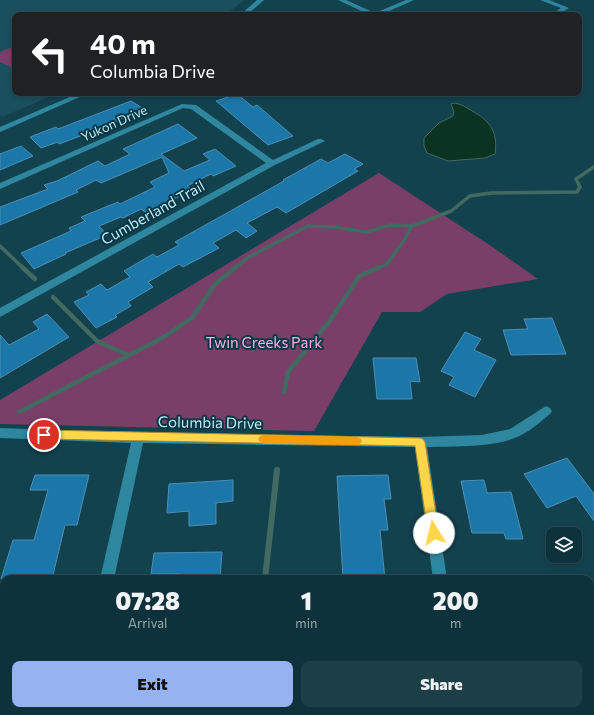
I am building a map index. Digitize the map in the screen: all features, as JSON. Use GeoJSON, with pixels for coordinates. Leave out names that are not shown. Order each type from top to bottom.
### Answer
{"type":"FeatureCollection","features":[{"type":"Feature","properties":{"kind":"street"},"geometry":{"type":"LineString","coordinates":[[247,12],[261,0]]}},
{"type":"Feature","properties":{"kind":"street"},"geometry":{"type":"LineString","coordinates":[[342,0],[368,12]]}},
{"type":"Feature","properties":{"kind":"street"},"geometry":{"type":"LineString","coordinates":[[382,12],[410,0]]}},
{"type":"Feature","properties":{"kind":"street"},"geometry":{"type":"LineString","coordinates":[[543,0],[566,8],[559,12]]}},
{"type":"Feature","properties":{"kind":"street"},"geometry":{"type":"LineString","coordinates":[[0,130],[78,96]]}},
{"type":"Feature","properties":{"kind":"street","name":"Yukon Drive"},"geometry":{"type":"LineString","coordinates":[[0,186],[182,106],[193,107],[272,163]]}},
{"type":"Feature","properties":{"kind":"street","name":"Cumberland Trail"},"geometry":{"type":"LineString","coordinates":[[0,313],[272,163],[321,141]]}},
{"type":"Feature","properties":{"kind":"street","name":"Columbia Drive"},"geometry":{"type":"LineString","coordinates":[[0,433],[138,438],[420,442],[482,440],[512,434],[525,427],[546,411]]}},
{"type":"Feature","properties":{"kind":"street"},"geometry":{"type":"LineString","coordinates":[[108,575],[138,438]]}},
{"type":"Feature","properties":{"kind":"street"},"geometry":{"type":"LineString","coordinates":[[420,442],[439,575]]}},
{"type":"Feature","properties":{"kind":"shaded area"},"geometry":{"type":"Polygon","coordinates":[[[0,0],[244,0],[229,12],[12,12],[12,96],[51,96],[2,117],[0,115],[0,0]]]}},
{"type":"Feature","properties":{"kind":"shaded area"},"geometry":{"type":"Polygon","coordinates":[[[454,103],[462,105],[474,112],[489,124],[494,134],[496,147],[495,154],[485,158],[448,161],[427,153],[424,146],[424,138],[439,123],[453,116],[454,112],[451,104],[454,103]]]}},
{"type":"Feature","properties":{"kind":"green space"},"geometry":{"type":"Polygon","coordinates":[[[12,47],[12,68],[0,62],[0,52],[12,47]]]}},
{"type":"Feature","properties":{"kind":"green space","name":"Twin Creeks Park"},"geometry":{"type":"Polygon","coordinates":[[[379,173],[491,246],[538,279],[447,294],[420,312],[382,312],[314,431],[0,424],[0,400],[379,173]]]}},
{"type":"Feature","properties":{"kind":"building"},"geometry":{"type":"Polygon","coordinates":[[[231,96],[239,96],[253,107],[257,105],[293,136],[268,145],[216,101],[231,96]]]}},
{"type":"Feature","properties":{"kind":"building"},"geometry":{"type":"Polygon","coordinates":[[[131,101],[144,109],[104,127],[59,144],[58,142],[41,148],[30,137],[56,127],[58,129],[131,101]]]}},
{"type":"Feature","properties":{"kind":"building"},"geometry":{"type":"Polygon","coordinates":[[[178,124],[197,138],[161,154],[184,171],[210,160],[203,154],[215,149],[236,166],[213,176],[211,174],[187,186],[192,190],[146,213],[141,209],[123,218],[121,217],[99,226],[107,235],[65,253],[66,254],[34,269],[21,253],[71,231],[69,228],[85,221],[81,217],[118,202],[120,204],[155,187],[150,182],[169,173],[162,157],[101,183],[96,180],[76,190],[78,192],[0,225],[0,207],[48,189],[44,185],[57,181],[98,161],[105,166],[130,154],[123,149],[178,124]]]}},
{"type":"Feature","properties":{"kind":"building"},"geometry":{"type":"Polygon","coordinates":[[[21,146],[33,156],[0,170],[0,154],[21,146]]]}},
{"type":"Feature","properties":{"kind":"building"},"geometry":{"type":"Polygon","coordinates":[[[345,154],[363,164],[354,169],[358,171],[286,213],[277,207],[247,223],[257,231],[246,238],[236,230],[213,243],[219,248],[183,267],[179,264],[148,282],[153,287],[128,302],[131,306],[115,315],[117,317],[96,328],[74,302],[89,295],[86,292],[101,284],[107,290],[130,277],[124,271],[153,254],[157,257],[179,245],[175,242],[321,159],[328,163],[345,154]]]}},
{"type":"Feature","properties":{"kind":"building"},"geometry":{"type":"Polygon","coordinates":[[[47,314],[69,337],[0,378],[0,335],[9,345],[39,329],[33,322],[47,314]]]}},
{"type":"Feature","properties":{"kind":"building"},"geometry":{"type":"Polygon","coordinates":[[[552,318],[566,354],[511,355],[503,330],[528,329],[524,319],[552,318]]]}},
{"type":"Feature","properties":{"kind":"building"},"geometry":{"type":"Polygon","coordinates":[[[465,332],[481,339],[474,350],[496,360],[475,397],[449,385],[454,377],[441,371],[465,332]]]}},
{"type":"Feature","properties":{"kind":"building"},"geometry":{"type":"Polygon","coordinates":[[[373,358],[416,358],[420,382],[410,381],[412,399],[377,399],[373,358]]]}},
{"type":"Feature","properties":{"kind":"building"},"geometry":{"type":"Polygon","coordinates":[[[567,458],[594,494],[594,521],[576,496],[547,508],[524,474],[567,458]]]}},
{"type":"Feature","properties":{"kind":"building"},"geometry":{"type":"Polygon","coordinates":[[[35,475],[89,475],[77,525],[65,525],[53,575],[2,575],[13,540],[34,540],[48,490],[30,490],[35,475]]]}},
{"type":"Feature","properties":{"kind":"building"},"geometry":{"type":"Polygon","coordinates":[[[388,475],[391,499],[384,499],[388,530],[380,530],[385,575],[343,575],[337,476],[388,475]]]}},
{"type":"Feature","properties":{"kind":"building"},"geometry":{"type":"Polygon","coordinates":[[[233,480],[233,501],[216,503],[216,524],[189,526],[189,511],[167,513],[169,484],[233,480]]]}},
{"type":"Feature","properties":{"kind":"building"},"geometry":{"type":"Polygon","coordinates":[[[484,480],[487,493],[511,492],[523,539],[506,539],[504,533],[472,533],[461,481],[484,480]]]}},
{"type":"Feature","properties":{"kind":"building"},"geometry":{"type":"Polygon","coordinates":[[[222,552],[220,575],[151,574],[154,553],[222,552]]]}},
{"type":"Feature","properties":{"kind":"waterway"},"geometry":{"type":"LineString","coordinates":[[412,226],[451,211],[470,196],[491,193],[577,192],[580,187],[576,179],[594,167]]}},
{"type":"Feature","properties":{"kind":"waterway"},"geometry":{"type":"LineString","coordinates":[[235,268],[247,258],[308,226],[334,227],[367,232],[390,225],[412,226]]}},
{"type":"Feature","properties":{"kind":"waterway"},"geometry":{"type":"LineString","coordinates":[[378,268],[387,264],[403,242],[412,226]]}},
{"type":"Feature","properties":{"kind":"waterway"},"geometry":{"type":"LineString","coordinates":[[0,246],[23,268]]}},
{"type":"Feature","properties":{"kind":"waterway"},"geometry":{"type":"LineString","coordinates":[[22,267],[35,279]]}},
{"type":"Feature","properties":{"kind":"waterway"},"geometry":{"type":"LineString","coordinates":[[19,412],[164,337],[192,318],[215,284],[236,267]]}},
{"type":"Feature","properties":{"kind":"waterway"},"geometry":{"type":"LineString","coordinates":[[284,392],[288,372],[329,322],[359,276],[380,267]]}},
{"type":"Feature","properties":{"kind":"waterway"},"geometry":{"type":"LineString","coordinates":[[53,297],[97,341],[128,355]]}},
{"type":"Feature","properties":{"kind":"waterway"},"geometry":{"type":"LineString","coordinates":[[265,575],[277,470]]}},
{"type":"Feature","properties":{"kind":"slow traffic"},"geometry":{"type":"LineString","coordinates":[[263,439],[357,441]]}},
{"type":"Feature","properties":{"kind":"route"},"geometry":{"type":"LineString","coordinates":[[44,435],[138,438],[420,442],[434,533]]}}]}
